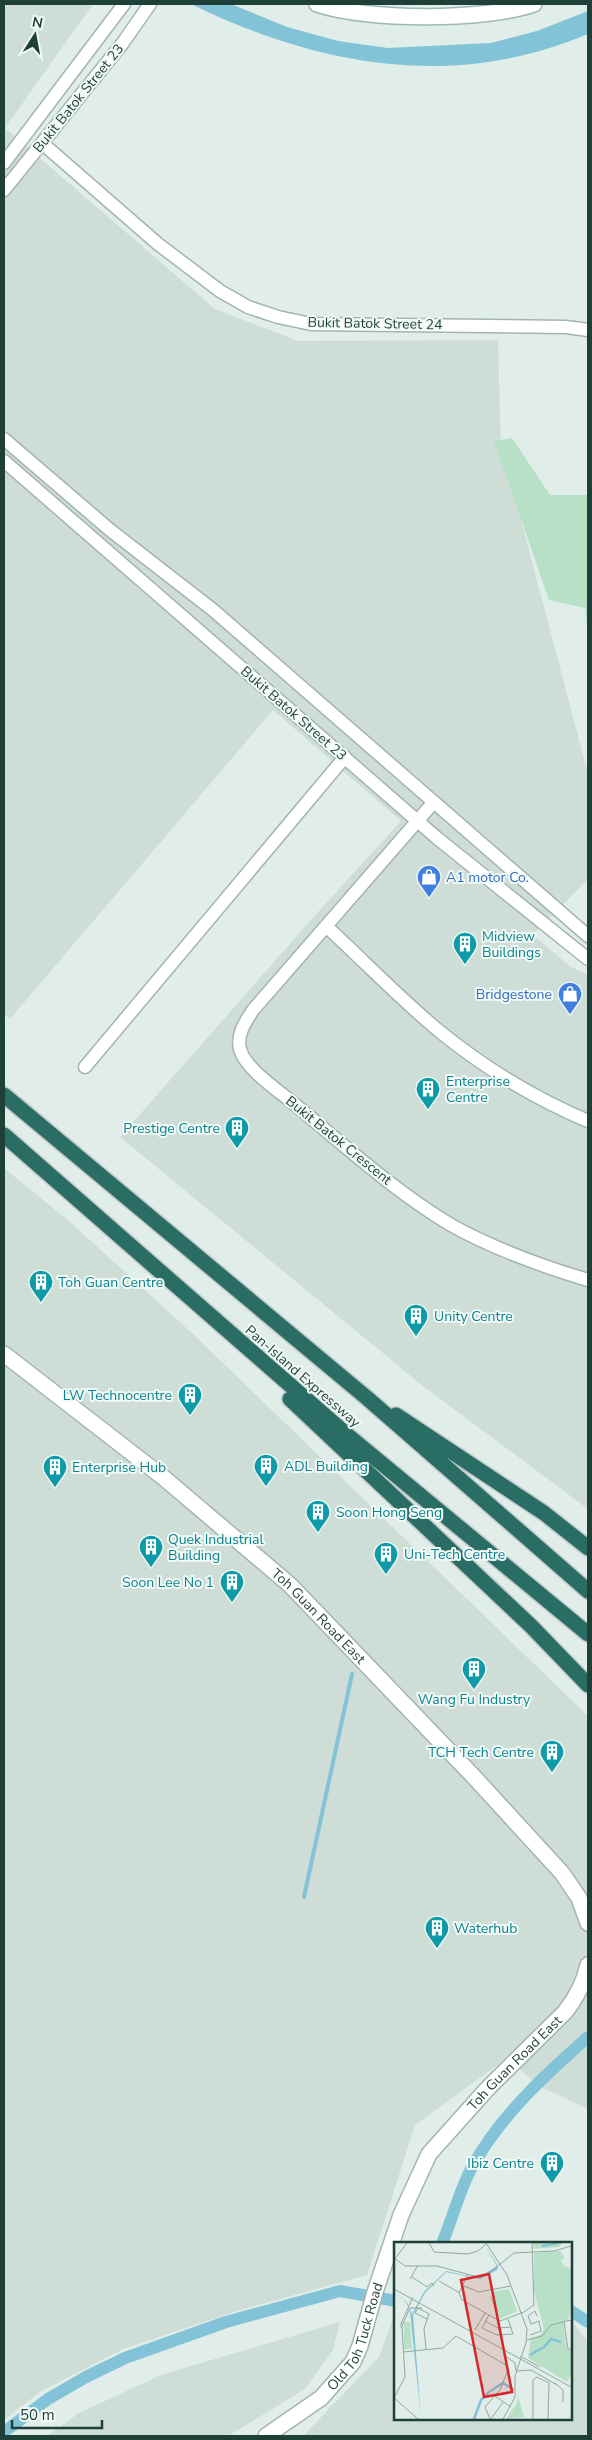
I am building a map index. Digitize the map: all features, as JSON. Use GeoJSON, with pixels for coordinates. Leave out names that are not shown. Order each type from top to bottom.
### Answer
{"type":"FeatureCollection","features":[{"type":"Feature","properties":{"kind":"highway","name":"Pan-Island Expressway"},"geometry":{"type":"LineString","coordinates":[[4,1095],[367,1398],[588,1591]]}},
{"type":"Feature","properties":{"kind":"highway","name":"Pan-Island Expressway"},"geometry":{"type":"LineString","coordinates":[[4,1135],[225,1331],[338,1428],[588,1634]]}},
{"type":"Feature","properties":{"kind":"highway"},"geometry":{"type":"LineString","coordinates":[[225,1331],[244,1355],[530,1626],[588,1685]]}},
{"type":"Feature","properties":{"kind":"highway"},"geometry":{"type":"LineString","coordinates":[[367,1398],[430,1436],[544,1513],[588,1548]]}},
{"type":"Feature","properties":{"kind":"street","name":"Bukit Batok Street 23"},"geometry":{"type":"LineString","coordinates":[[4,163],[124,4]]}},
{"type":"Feature","properties":{"kind":"street","name":"Bukit Batok Street 23"},"geometry":{"type":"LineString","coordinates":[[4,190],[122,44],[150,4]]}},
{"type":"Feature","properties":{"kind":"street"},"geometry":{"type":"LineString","coordinates":[[317,4],[347,10],[443,17],[497,12],[534,4]]}},
{"type":"Feature","properties":{"kind":"street","name":"Bukit Batok Street 24"},"geometry":{"type":"LineString","coordinates":[[42,142],[158,244],[220,291],[248,307],[278,317],[311,324],[566,327],[588,330]]}},
{"type":"Feature","properties":{"kind":"street","name":"Bukit Batok Street 23"},"geometry":{"type":"LineString","coordinates":[[4,439],[110,530],[213,610],[588,936]]}},
{"type":"Feature","properties":{"kind":"street","name":"Bukit Batok Street 23"},"geometry":{"type":"LineString","coordinates":[[4,461],[462,860],[588,960]]}},
{"type":"Feature","properties":{"kind":"street"},"geometry":{"type":"LineString","coordinates":[[85,1067],[345,757]]}},
{"type":"Feature","properties":{"kind":"street","name":"Bukit Batok Crescent"},"geometry":{"type":"LineString","coordinates":[[433,803],[249,1017],[239,1037],[239,1047],[244,1058],[371,1168],[410,1198],[450,1224],[499,1250],[555,1271],[588,1280]]}},
{"type":"Feature","properties":{"kind":"street"},"geometry":{"type":"LineString","coordinates":[[326,926],[457,1045],[532,1094],[588,1121]]}},
{"type":"Feature","properties":{"kind":"street","name":"Toh Guan Road East"},"geometry":{"type":"LineString","coordinates":[[4,1354],[164,1478],[290,1586],[474,1777],[558,1868],[579,1898],[588,1923]]}},
{"type":"Feature","properties":{"kind":"street","name":"Toh Guan Road East"},"geometry":{"type":"LineString","coordinates":[[429,2154],[488,2088],[565,2012],[575,2000],[584,1981],[588,1965]]}},
{"type":"Feature","properties":{"kind":"street","name":"Old Toh Tuck Road"},"geometry":{"type":"LineString","coordinates":[[266,2436],[321,2398],[353,2362],[360,2346],[401,2215],[429,2154]]}},
{"type":"Feature","properties":{"kind":"shaded area"},"geometry":{"type":"Polygon","coordinates":[[[4,4],[93,4],[5,128],[215,309],[298,341],[498,340],[501,454],[515,497],[588,774],[588,879],[533,935],[571,967],[588,975],[588,1509],[423,1386],[120,1137],[318,912],[401,821],[273,710],[10,1019],[4,1013],[4,4]]]}},
{"type":"Feature","properties":{"kind":"shaded area"},"geometry":{"type":"Polygon","coordinates":[[[4,1168],[70,1222],[193,1334],[588,1716],[588,2109],[539,2086],[507,2058],[415,2125],[367,2275],[237,2311],[123,2349],[40,2392],[4,2420],[4,1168]]]}},
{"type":"Feature","properties":{"kind":"shaded area"},"geometry":{"type":"Polygon","coordinates":[[[394,2318],[394,2420],[572,2420],[572,2324],[588,2342],[588,2436],[303,2436],[379,2357],[394,2318]]]}},
{"type":"Feature","properties":{"kind":"shaded area"},"geometry":{"type":"Polygon","coordinates":[[[340,2322],[333,2350],[305,2389],[228,2436],[47,2436],[79,2413],[161,2375],[340,2322]]]}},
{"type":"Feature","properties":{"kind":"green space"},"geometry":{"type":"Polygon","coordinates":[[[512,438],[550,495],[588,495],[588,634],[585,608],[549,600],[494,441],[512,438]]]}},
{"type":"Feature","properties":{"kind":"water"},"geometry":{"type":"Polygon","coordinates":[[[191,4],[231,4],[287,27],[338,41],[388,48],[491,43],[537,31],[588,11],[588,34],[537,52],[487,62],[437,66],[387,64],[337,56],[288,43],[239,25],[191,4]]]}},
{"type":"Feature","properties":{"kind":"waterway"},"geometry":{"type":"LineString","coordinates":[[304,1897],[352,1674]]}},
{"type":"Feature","properties":{"kind":"waterway"},"geometry":{"type":"LineString","coordinates":[[443,2241],[472,2167],[496,2130],[525,2097],[588,2037]]}},
{"type":"Feature","properties":{"kind":"waterway"},"geometry":{"type":"LineString","coordinates":[[4,2432],[48,2399],[86,2377],[125,2358],[226,2322],[340,2291],[394,2301]]}},
{"type":"Feature","properties":{"kind":"waterway"},"geometry":{"type":"LineString","coordinates":[[572,2312],[588,2322]]}},
{"type":"Feature","properties":{"kind":"place","name":"A1 motor Co."},"geometry":{"type":"Point","coordinates":[429,898]}},
{"type":"Feature","properties":{"kind":"place","name":"Midview Buildings"},"geometry":{"type":"Point","coordinates":[465,965]}},
{"type":"Feature","properties":{"kind":"place","name":"Bridgestone"},"geometry":{"type":"Point","coordinates":[570,1015]}},
{"type":"Feature","properties":{"kind":"place","name":"Enterprise Centre"},"geometry":{"type":"Point","coordinates":[428,1110]}},
{"type":"Feature","properties":{"kind":"place","name":"Prestige Centre"},"geometry":{"type":"Point","coordinates":[237,1149]}},
{"type":"Feature","properties":{"kind":"place","name":"Toh Guan Centre"},"geometry":{"type":"Point","coordinates":[41,1303]}},
{"type":"Feature","properties":{"kind":"place","name":"Unity Centre"},"geometry":{"type":"Point","coordinates":[416,1337]}},
{"type":"Feature","properties":{"kind":"place","name":"LW Technocentre"},"geometry":{"type":"Point","coordinates":[190,1416]}},
{"type":"Feature","properties":{"kind":"place","name":"ADL Building"},"geometry":{"type":"Point","coordinates":[266,1487]}},
{"type":"Feature","properties":{"kind":"place","name":"Enterprise Hub"},"geometry":{"type":"Point","coordinates":[55,1488]}},
{"type":"Feature","properties":{"kind":"place","name":"Soon Hong Seng"},"geometry":{"type":"Point","coordinates":[318,1533]}},
{"type":"Feature","properties":{"kind":"place","name":"Quek Industrial Building"},"geometry":{"type":"Point","coordinates":[151,1568]}},
{"type":"Feature","properties":{"kind":"place","name":"Uni-Tech Centre"},"geometry":{"type":"Point","coordinates":[386,1575]}},
{"type":"Feature","properties":{"kind":"place","name":"Soon Lee No 1"},"geometry":{"type":"Point","coordinates":[232,1603]}},
{"type":"Feature","properties":{"kind":"place","name":"Wang Fu Industry"},"geometry":{"type":"Point","coordinates":[474,1690]}},
{"type":"Feature","properties":{"kind":"place","name":"TCH Tech Centre"},"geometry":{"type":"Point","coordinates":[552,1773]}},
{"type":"Feature","properties":{"kind":"place","name":"Waterhub"},"geometry":{"type":"Point","coordinates":[437,1949]}},
{"type":"Feature","properties":{"kind":"place","name":"Ibiz Centre"},"geometry":{"type":"Point","coordinates":[552,2184]}}]}
